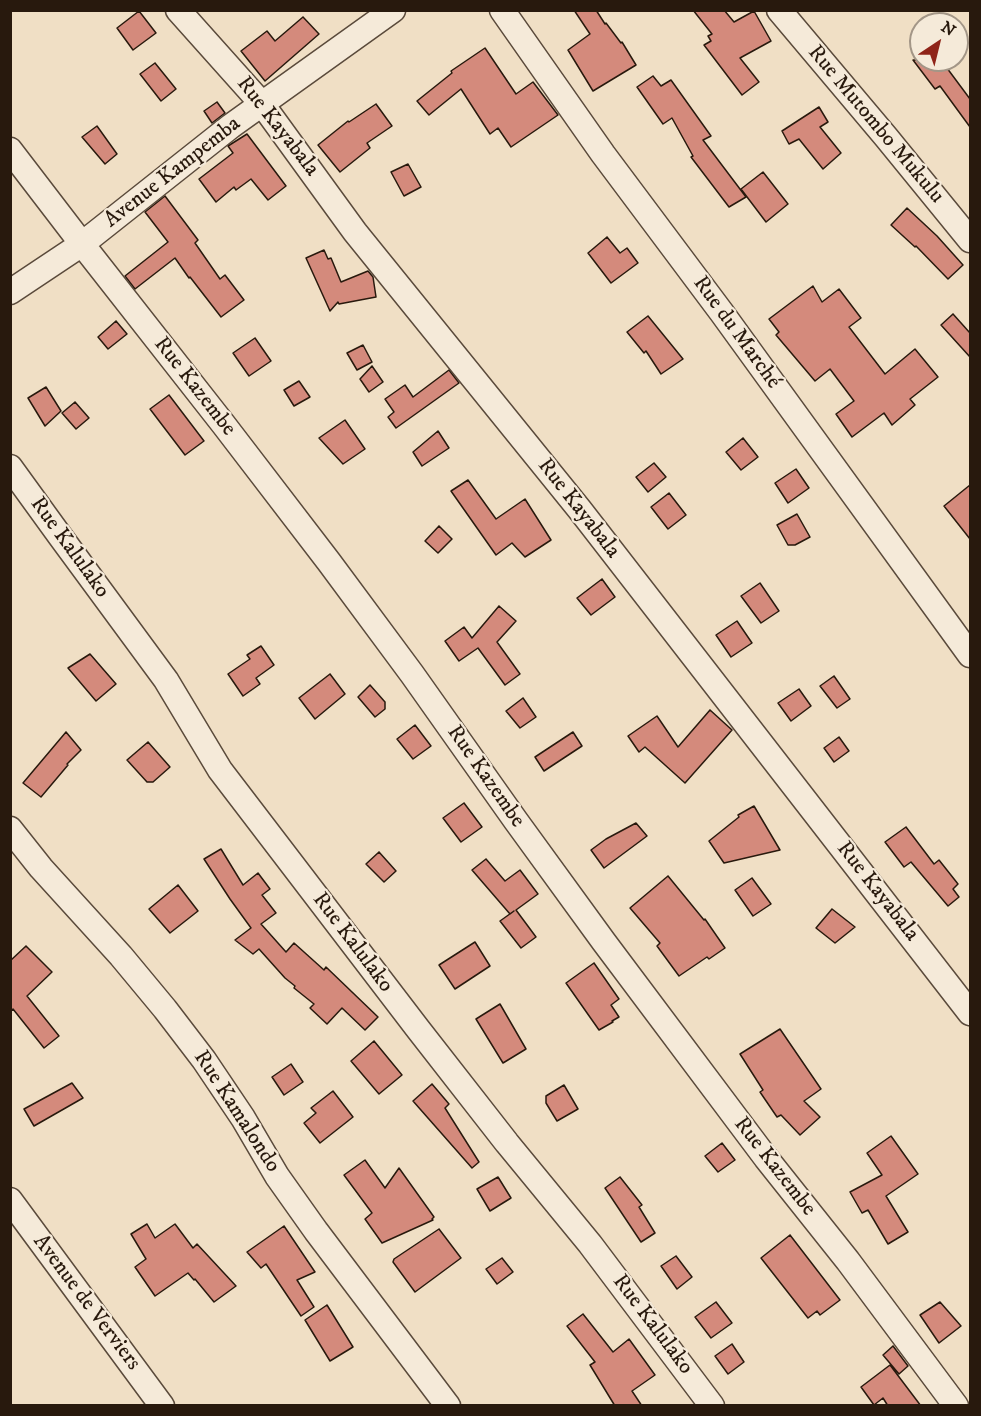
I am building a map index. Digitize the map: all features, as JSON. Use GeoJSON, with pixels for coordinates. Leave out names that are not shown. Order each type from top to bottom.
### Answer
{"type":"FeatureCollection","features":[{"type":"Feature","properties":{"kind":"street","name":"Rue Kayabala"},"geometry":{"type":"LineString","coordinates":[[178,10],[262,104],[355,232],[580,510],[970,1013]]}},
{"type":"Feature","properties":{"kind":"street","name":"Avenue Kampemba"},"geometry":{"type":"LineString","coordinates":[[10,292],[82,244],[231,126],[393,10]]}},
{"type":"Feature","properties":{"kind":"street","name":"Rue du Marché"},"geometry":{"type":"LineString","coordinates":[[502,10],[603,154],[722,313],[970,655]]}},
{"type":"Feature","properties":{"kind":"street","name":"Rue Mutombo Mukulu"},"geometry":{"type":"LineString","coordinates":[[779,10],[970,240]]}},
{"type":"Feature","properties":{"kind":"street","name":"Rue Kazembe"},"geometry":{"type":"LineString","coordinates":[[10,150],[329,562],[604,942],[956,1406]]}},
{"type":"Feature","properties":{"kind":"street","name":"Rue Kalulako"},"geometry":{"type":"LineString","coordinates":[[10,467],[166,680],[220,770],[424,1038],[590,1244],[712,1406]]}},
{"type":"Feature","properties":{"kind":"street","name":"Rue Kamalondo"},"geometry":{"type":"LineString","coordinates":[[10,829],[41,868],[121,956],[204,1060],[243,1118],[277,1176],[448,1406]]}},
{"type":"Feature","properties":{"kind":"street","name":"Avenue de Verviers"},"geometry":{"type":"LineString","coordinates":[[10,1200],[162,1406]]}},
{"type":"Feature","properties":{"kind":"building"},"geometry":{"type":"Polygon","coordinates":[[[574,10],[596,10],[605,24],[622,42],[636,65],[593,91],[568,50],[590,34],[574,10]]]}},
{"type":"Feature","properties":{"kind":"building"},"geometry":{"type":"Polygon","coordinates":[[[693,10],[724,10],[734,22],[754,11],[771,41],[740,58],[759,82],[742,95],[704,45],[711,41],[708,36],[712,34],[693,10]]]}},
{"type":"Feature","properties":{"kind":"building"},"geometry":{"type":"Polygon","coordinates":[[[139,11],[156,33],[133,50],[117,28],[139,11]]]}},
{"type":"Feature","properties":{"kind":"building"},"geometry":{"type":"Polygon","coordinates":[[[303,17],[319,34],[265,81],[241,51],[267,31],[275,41],[303,17]]]}},
{"type":"Feature","properties":{"kind":"building"},"geometry":{"type":"Polygon","coordinates":[[[485,48],[516,94],[533,82],[558,115],[511,147],[498,128],[490,134],[461,89],[429,115],[417,101],[452,73],[451,71],[485,48]]]}},
{"type":"Feature","properties":{"kind":"building"},"geometry":{"type":"Polygon","coordinates":[[[155,63],[176,89],[161,101],[140,74],[155,63]]]}},
{"type":"Feature","properties":{"kind":"building"},"geometry":{"type":"Polygon","coordinates":[[[922,72],[950,72],[970,99],[970,127],[940,86],[935,89],[922,72]]]}},
{"type":"Feature","properties":{"kind":"building"},"geometry":{"type":"Polygon","coordinates":[[[653,76],[661,86],[671,80],[711,136],[703,140],[746,197],[729,207],[691,157],[693,156],[672,118],[663,124],[637,87],[653,76]]]}},
{"type":"Feature","properties":{"kind":"building"},"geometry":{"type":"Polygon","coordinates":[[[217,102],[225,113],[212,123],[204,111],[217,102]]]}},
{"type":"Feature","properties":{"kind":"building"},"geometry":{"type":"Polygon","coordinates":[[[376,104],[392,126],[367,143],[370,148],[340,172],[318,145],[348,121],[376,104]]]}},
{"type":"Feature","properties":{"kind":"building"},"geometry":{"type":"Polygon","coordinates":[[[819,107],[828,122],[820,127],[841,153],[823,169],[799,139],[789,144],[782,131],[819,107]]]}},
{"type":"Feature","properties":{"kind":"building"},"geometry":{"type":"Polygon","coordinates":[[[97,126],[117,154],[105,164],[82,137],[97,126]]]}},
{"type":"Feature","properties":{"kind":"building"},"geometry":{"type":"Polygon","coordinates":[[[247,134],[286,186],[268,200],[251,179],[236,190],[234,187],[216,202],[199,179],[233,153],[228,146],[247,134]]]}},
{"type":"Feature","properties":{"kind":"building"},"geometry":{"type":"Polygon","coordinates":[[[408,164],[421,187],[404,196],[391,172],[408,164]]]}},
{"type":"Feature","properties":{"kind":"building"},"geometry":{"type":"Polygon","coordinates":[[[763,172],[788,204],[766,222],[741,189],[763,172]]]}},
{"type":"Feature","properties":{"kind":"building"},"geometry":{"type":"Polygon","coordinates":[[[165,196],[198,240],[195,243],[220,279],[225,275],[244,300],[221,317],[175,258],[135,289],[125,276],[168,242],[145,212],[165,196]]]}},
{"type":"Feature","properties":{"kind":"building"},"geometry":{"type":"Polygon","coordinates":[[[907,208],[963,265],[948,279],[916,246],[891,225],[907,208]]]}},
{"type":"Feature","properties":{"kind":"building"},"geometry":{"type":"Polygon","coordinates":[[[607,237],[620,253],[627,248],[638,263],[611,283],[588,253],[607,237]]]}},
{"type":"Feature","properties":{"kind":"building"},"geometry":{"type":"Polygon","coordinates":[[[324,250],[328,259],[331,258],[341,282],[368,271],[373,277],[376,297],[339,304],[338,302],[330,311],[306,258],[324,250]]]}},
{"type":"Feature","properties":{"kind":"building"},"geometry":{"type":"Polygon","coordinates":[[[813,286],[822,302],[839,289],[861,318],[849,327],[885,374],[915,349],[938,377],[910,399],[915,405],[892,425],[884,413],[852,437],[836,414],[854,401],[830,369],[815,381],[776,335],[779,332],[769,319],[813,286]]]}},
{"type":"Feature","properties":{"kind":"building"},"geometry":{"type":"Polygon","coordinates":[[[953,314],[970,333],[970,357],[941,325],[953,314]]]}},
{"type":"Feature","properties":{"kind":"building"},"geometry":{"type":"Polygon","coordinates":[[[648,316],[683,359],[661,374],[646,351],[644,353],[627,332],[648,316]]]}},
{"type":"Feature","properties":{"kind":"building"},"geometry":{"type":"Polygon","coordinates":[[[116,321],[127,334],[108,349],[98,337],[116,321]]]}},
{"type":"Feature","properties":{"kind":"building"},"geometry":{"type":"Polygon","coordinates":[[[255,338],[271,361],[249,376],[233,353],[255,338]]]}},
{"type":"Feature","properties":{"kind":"building"},"geometry":{"type":"Polygon","coordinates":[[[363,345],[372,362],[357,370],[347,353],[363,345]]]}},
{"type":"Feature","properties":{"kind":"building"},"geometry":{"type":"Polygon","coordinates":[[[372,366],[383,382],[369,392],[360,379],[372,366]]]}},
{"type":"Feature","properties":{"kind":"building"},"geometry":{"type":"Polygon","coordinates":[[[449,370],[459,383],[396,428],[388,417],[394,412],[385,399],[405,385],[413,397],[449,370]]]}},
{"type":"Feature","properties":{"kind":"building"},"geometry":{"type":"Polygon","coordinates":[[[299,381],[310,397],[294,406],[284,390],[299,381]]]}},
{"type":"Feature","properties":{"kind":"building"},"geometry":{"type":"Polygon","coordinates":[[[46,387],[61,411],[45,426],[28,398],[46,387]]]}},
{"type":"Feature","properties":{"kind":"building"},"geometry":{"type":"Polygon","coordinates":[[[169,395],[204,441],[185,455],[150,409],[169,395]]]}},
{"type":"Feature","properties":{"kind":"building"},"geometry":{"type":"Polygon","coordinates":[[[75,402],[89,418],[76,429],[62,413],[75,402]]]}},
{"type":"Feature","properties":{"kind":"building"},"geometry":{"type":"Polygon","coordinates":[[[345,420],[365,449],[343,464],[319,438],[345,420]]]}},
{"type":"Feature","properties":{"kind":"building"},"geometry":{"type":"Polygon","coordinates":[[[438,431],[449,448],[422,466],[413,452],[438,431]]]}},
{"type":"Feature","properties":{"kind":"building"},"geometry":{"type":"Polygon","coordinates":[[[743,438],[758,457],[741,470],[726,452],[743,438]]]}},
{"type":"Feature","properties":{"kind":"building"},"geometry":{"type":"Polygon","coordinates":[[[654,463],[666,477],[648,492],[636,477],[654,463]]]}},
{"type":"Feature","properties":{"kind":"building"},"geometry":{"type":"Polygon","coordinates":[[[796,469],[809,488],[788,503],[775,483],[796,469]]]}},
{"type":"Feature","properties":{"kind":"building"},"geometry":{"type":"Polygon","coordinates":[[[468,480],[496,519],[525,499],[551,540],[525,557],[512,543],[496,555],[451,491],[468,480]]]}},
{"type":"Feature","properties":{"kind":"building"},"geometry":{"type":"Polygon","coordinates":[[[970,485],[970,539],[944,506],[970,485]]]}},
{"type":"Feature","properties":{"kind":"building"},"geometry":{"type":"Polygon","coordinates":[[[669,493],[686,515],[668,529],[651,507],[669,493]]]}},
{"type":"Feature","properties":{"kind":"building"},"geometry":{"type":"Polygon","coordinates":[[[797,514],[810,537],[795,545],[788,545],[777,525],[797,514]]]}},
{"type":"Feature","properties":{"kind":"building"},"geometry":{"type":"Polygon","coordinates":[[[439,526],[452,539],[438,553],[425,541],[439,526]]]}},
{"type":"Feature","properties":{"kind":"building"},"geometry":{"type":"Polygon","coordinates":[[[602,579],[615,597],[591,615],[577,598],[602,579]]]}},
{"type":"Feature","properties":{"kind":"building"},"geometry":{"type":"Polygon","coordinates":[[[760,583],[779,611],[761,623],[741,596],[760,583]]]}},
{"type":"Feature","properties":{"kind":"building"},"geometry":{"type":"Polygon","coordinates":[[[499,606],[516,621],[497,642],[520,674],[505,685],[478,648],[459,661],[445,641],[464,627],[472,638],[499,606]]]}},
{"type":"Feature","properties":{"kind":"building"},"geometry":{"type":"Polygon","coordinates":[[[737,621],[752,643],[731,657],[716,635],[737,621]]]}},
{"type":"Feature","properties":{"kind":"building"},"geometry":{"type":"Polygon","coordinates":[[[261,646],[274,665],[256,678],[260,684],[243,696],[228,674],[250,659],[247,655],[261,646]]]}},
{"type":"Feature","properties":{"kind":"building"},"geometry":{"type":"Polygon","coordinates":[[[90,654],[116,684],[96,701],[68,668],[90,654]]]}},
{"type":"Feature","properties":{"kind":"building"},"geometry":{"type":"Polygon","coordinates":[[[330,674],[345,694],[315,719],[299,698],[330,674]]]}},
{"type":"Feature","properties":{"kind":"building"},"geometry":{"type":"Polygon","coordinates":[[[834,676],[850,699],[837,708],[820,686],[834,676]]]}},
{"type":"Feature","properties":{"kind":"building"},"geometry":{"type":"Polygon","coordinates":[[[370,685],[385,702],[385,709],[375,717],[358,697],[370,685]]]}},
{"type":"Feature","properties":{"kind":"building"},"geometry":{"type":"Polygon","coordinates":[[[799,689],[811,706],[791,721],[778,703],[799,689]]]}},
{"type":"Feature","properties":{"kind":"building"},"geometry":{"type":"Polygon","coordinates":[[[523,698],[536,717],[520,728],[506,711],[523,698]]]}},
{"type":"Feature","properties":{"kind":"building"},"geometry":{"type":"Polygon","coordinates":[[[710,710],[732,730],[685,783],[645,747],[639,752],[628,736],[657,716],[678,747],[710,710]]]}},
{"type":"Feature","properties":{"kind":"building"},"geometry":{"type":"Polygon","coordinates":[[[415,725],[431,746],[413,759],[397,739],[415,725]]]}},
{"type":"Feature","properties":{"kind":"building"},"geometry":{"type":"Polygon","coordinates":[[[66,732],[81,750],[41,797],[23,783],[66,732]]]}},
{"type":"Feature","properties":{"kind":"building"},"geometry":{"type":"Polygon","coordinates":[[[573,732],[582,746],[544,771],[535,757],[573,732]]]}},
{"type":"Feature","properties":{"kind":"building"},"geometry":{"type":"Polygon","coordinates":[[[839,737],[849,751],[834,762],[824,748],[839,737]]]}},
{"type":"Feature","properties":{"kind":"building"},"geometry":{"type":"Polygon","coordinates":[[[148,742],[170,767],[153,782],[147,782],[127,760],[148,742]]]}},
{"type":"Feature","properties":{"kind":"building"},"geometry":{"type":"Polygon","coordinates":[[[464,803],[482,827],[461,842],[443,818],[464,803]]]}},
{"type":"Feature","properties":{"kind":"building"},"geometry":{"type":"Polygon","coordinates":[[[754,806],[780,850],[724,863],[709,841],[739,817],[738,815],[754,806]]]}},
{"type":"Feature","properties":{"kind":"building"},"geometry":{"type":"Polygon","coordinates":[[[636,823],[647,836],[604,868],[591,850],[636,823]]]}},
{"type":"Feature","properties":{"kind":"building"},"geometry":{"type":"Polygon","coordinates":[[[906,827],[934,864],[939,860],[958,884],[953,889],[959,897],[948,906],[911,862],[904,867],[885,842],[906,827]]]}},
{"type":"Feature","properties":{"kind":"building"},"geometry":{"type":"Polygon","coordinates":[[[221,849],[243,885],[258,873],[270,889],[262,895],[276,913],[261,924],[286,952],[294,943],[324,970],[326,967],[378,1017],[365,1030],[342,1008],[327,1024],[310,1008],[314,1004],[294,988],[295,986],[259,949],[253,954],[235,940],[251,928],[204,859],[221,849]]]}},
{"type":"Feature","properties":{"kind":"building"},"geometry":{"type":"Polygon","coordinates":[[[379,852],[396,871],[384,882],[366,864],[379,852]]]}},
{"type":"Feature","properties":{"kind":"building"},"geometry":{"type":"Polygon","coordinates":[[[486,859],[505,881],[520,870],[538,894],[516,910],[536,937],[521,948],[500,921],[510,914],[472,870],[486,859]]]}},
{"type":"Feature","properties":{"kind":"building"},"geometry":{"type":"Polygon","coordinates":[[[668,876],[705,919],[725,948],[679,976],[657,946],[660,943],[630,908],[668,876]]]}},
{"type":"Feature","properties":{"kind":"building"},"geometry":{"type":"Polygon","coordinates":[[[752,878],[771,904],[753,916],[735,890],[752,878]]]}},
{"type":"Feature","properties":{"kind":"building"},"geometry":{"type":"Polygon","coordinates":[[[178,885],[198,911],[170,933],[149,909],[178,885]]]}},
{"type":"Feature","properties":{"kind":"building"},"geometry":{"type":"Polygon","coordinates":[[[832,909],[855,927],[835,943],[816,928],[832,909]]]}},
{"type":"Feature","properties":{"kind":"building"},"geometry":{"type":"Polygon","coordinates":[[[475,942],[490,966],[455,989],[439,965],[475,942]]]}},
{"type":"Feature","properties":{"kind":"building"},"geometry":{"type":"Polygon","coordinates":[[[26,946],[52,972],[27,996],[59,1036],[44,1048],[13,1009],[10,1012],[10,961],[26,946]]]}},
{"type":"Feature","properties":{"kind":"building"},"geometry":{"type":"Polygon","coordinates":[[[594,963],[619,999],[611,1005],[619,1017],[599,1030],[566,983],[594,963]]]}},
{"type":"Feature","properties":{"kind":"building"},"geometry":{"type":"Polygon","coordinates":[[[500,1004],[526,1049],[503,1063],[476,1019],[500,1004]]]}},
{"type":"Feature","properties":{"kind":"building"},"geometry":{"type":"Polygon","coordinates":[[[780,1029],[821,1089],[804,1101],[820,1117],[800,1135],[781,1115],[777,1117],[760,1092],[763,1090],[740,1054],[780,1029]]]}},
{"type":"Feature","properties":{"kind":"building"},"geometry":{"type":"Polygon","coordinates":[[[374,1041],[402,1075],[379,1094],[351,1061],[374,1041]]]}},
{"type":"Feature","properties":{"kind":"building"},"geometry":{"type":"Polygon","coordinates":[[[291,1064],[303,1082],[284,1095],[272,1077],[291,1064]]]}},
{"type":"Feature","properties":{"kind":"building"},"geometry":{"type":"Polygon","coordinates":[[[72,1083],[83,1098],[34,1126],[24,1109],[72,1083]]]}},
{"type":"Feature","properties":{"kind":"building"},"geometry":{"type":"Polygon","coordinates":[[[432,1084],[449,1104],[445,1108],[479,1162],[472,1168],[413,1101],[432,1084]]]}},
{"type":"Feature","properties":{"kind":"building"},"geometry":{"type":"Polygon","coordinates":[[[564,1085],[578,1109],[557,1121],[546,1103],[546,1096],[564,1085]]]}},
{"type":"Feature","properties":{"kind":"building"},"geometry":{"type":"Polygon","coordinates":[[[333,1091],[353,1117],[320,1143],[304,1123],[316,1113],[311,1108],[333,1091]]]}},
{"type":"Feature","properties":{"kind":"building"},"geometry":{"type":"Polygon","coordinates":[[[891,1136],[918,1174],[886,1196],[908,1232],[888,1244],[868,1210],[862,1213],[850,1192],[882,1175],[867,1153],[891,1136]]]}},
{"type":"Feature","properties":{"kind":"building"},"geometry":{"type":"Polygon","coordinates":[[[722,1143],[735,1160],[718,1172],[705,1156],[722,1143]]]}},
{"type":"Feature","properties":{"kind":"building"},"geometry":{"type":"Polygon","coordinates":[[[365,1160],[385,1188],[399,1168],[434,1217],[433,1220],[382,1243],[365,1219],[372,1213],[344,1175],[365,1160]]]}},
{"type":"Feature","properties":{"kind":"building"},"geometry":{"type":"Polygon","coordinates":[[[498,1177],[511,1198],[490,1211],[477,1189],[498,1177]]]}},
{"type":"Feature","properties":{"kind":"building"},"geometry":{"type":"Polygon","coordinates":[[[620,1177],[642,1205],[639,1207],[655,1233],[641,1242],[605,1188],[620,1177]]]}},
{"type":"Feature","properties":{"kind":"building"},"geometry":{"type":"Polygon","coordinates":[[[147,1224],[155,1238],[175,1224],[193,1248],[197,1244],[236,1286],[214,1302],[188,1273],[155,1296],[135,1267],[146,1259],[131,1234],[147,1224]]]}},
{"type":"Feature","properties":{"kind":"building"},"geometry":{"type":"Polygon","coordinates":[[[284,1226],[315,1272],[297,1280],[314,1307],[301,1316],[266,1264],[261,1268],[247,1252],[284,1226]]]}},
{"type":"Feature","properties":{"kind":"building"},"geometry":{"type":"Polygon","coordinates":[[[439,1229],[461,1258],[415,1292],[393,1262],[394,1259],[439,1229]]]}},
{"type":"Feature","properties":{"kind":"building"},"geometry":{"type":"Polygon","coordinates":[[[790,1235],[840,1300],[820,1315],[817,1311],[808,1318],[761,1258],[790,1235]]]}},
{"type":"Feature","properties":{"kind":"building"},"geometry":{"type":"Polygon","coordinates":[[[676,1256],[692,1277],[677,1289],[661,1266],[676,1256]]]}},
{"type":"Feature","properties":{"kind":"building"},"geometry":{"type":"Polygon","coordinates":[[[502,1258],[513,1272],[497,1284],[486,1269],[502,1258]]]}},
{"type":"Feature","properties":{"kind":"building"},"geometry":{"type":"Polygon","coordinates":[[[716,1302],[732,1323],[711,1338],[695,1317],[716,1302]]]}},
{"type":"Feature","properties":{"kind":"building"},"geometry":{"type":"Polygon","coordinates":[[[940,1302],[961,1326],[939,1343],[920,1315],[940,1302]]]}},
{"type":"Feature","properties":{"kind":"building"},"geometry":{"type":"Polygon","coordinates":[[[327,1305],[353,1347],[330,1361],[305,1320],[327,1305]]]}},
{"type":"Feature","properties":{"kind":"building"},"geometry":{"type":"Polygon","coordinates":[[[583,1314],[613,1352],[629,1339],[655,1375],[632,1391],[642,1406],[615,1406],[590,1365],[595,1362],[567,1326],[583,1314]]]}},
{"type":"Feature","properties":{"kind":"building"},"geometry":{"type":"Polygon","coordinates":[[[732,1344],[744,1362],[728,1374],[715,1356],[732,1344]]]}},
{"type":"Feature","properties":{"kind":"building"},"geometry":{"type":"Polygon","coordinates":[[[893,1346],[908,1366],[899,1374],[883,1355],[893,1346]]]}},
{"type":"Feature","properties":{"kind":"building"},"geometry":{"type":"Polygon","coordinates":[[[890,1365],[921,1406],[888,1406],[883,1398],[874,1405],[861,1387],[890,1365]]]}}]}
